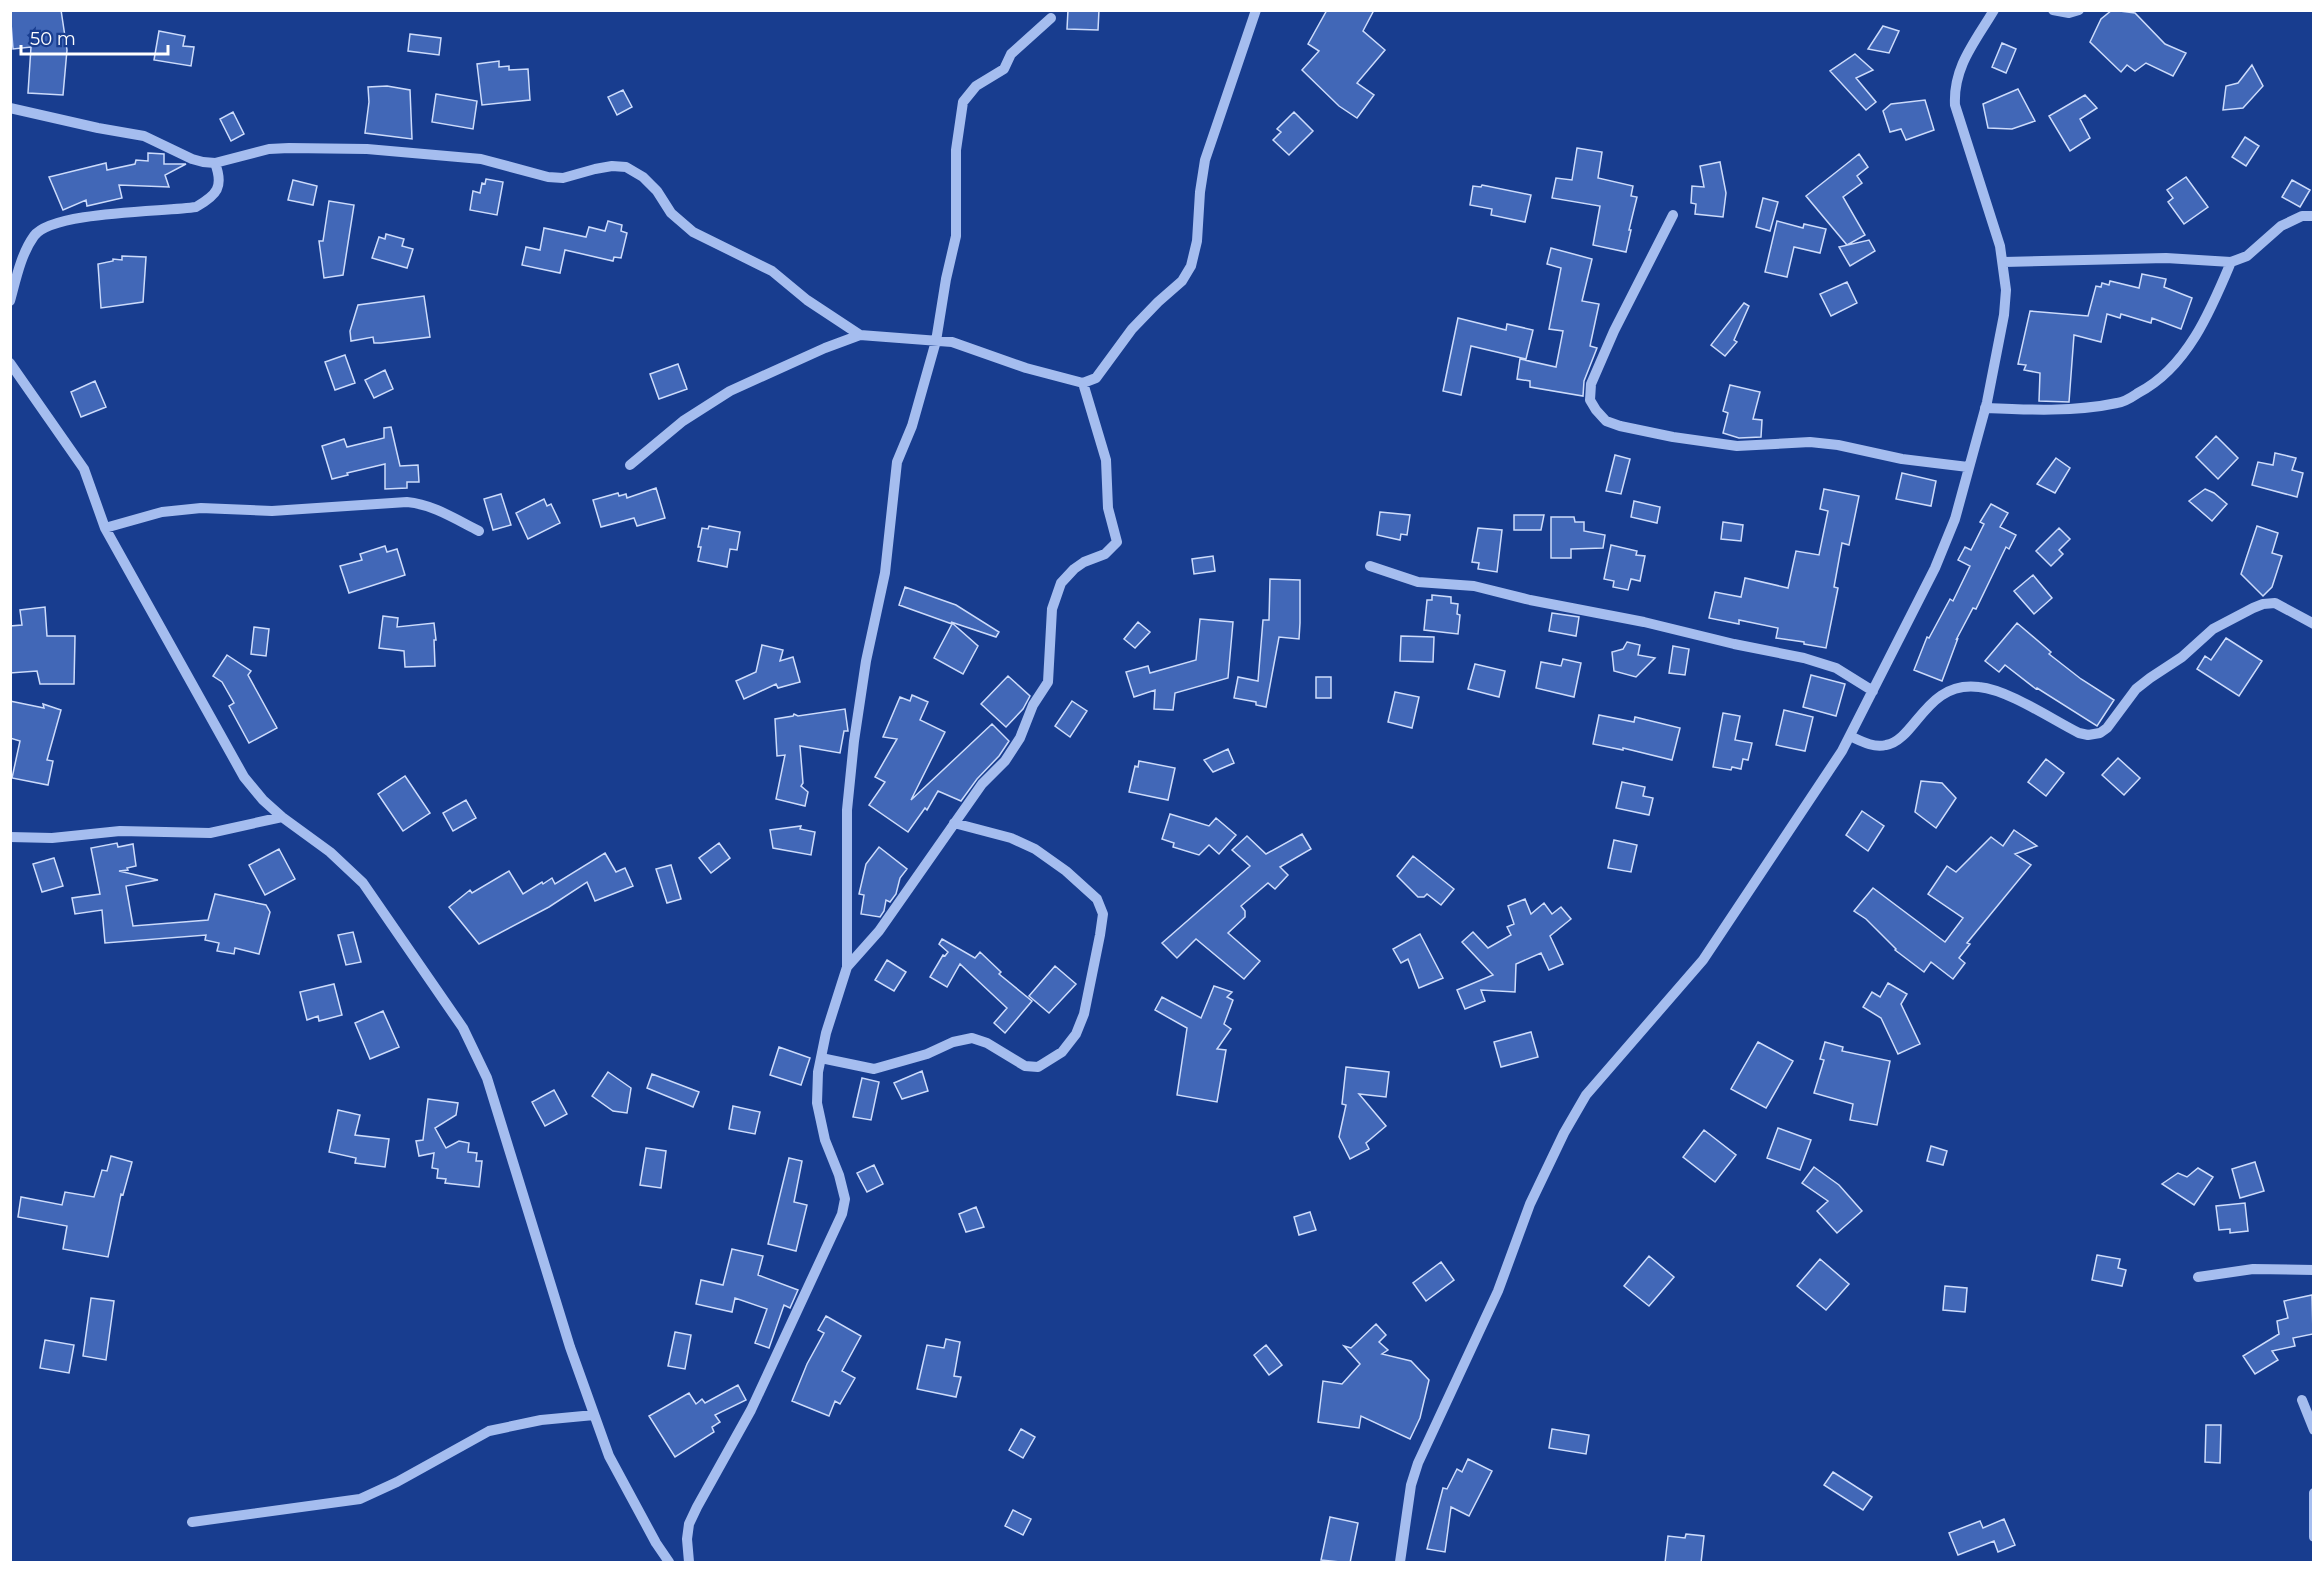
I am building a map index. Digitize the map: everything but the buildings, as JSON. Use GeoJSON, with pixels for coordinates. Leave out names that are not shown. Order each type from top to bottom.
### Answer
{"type":"FeatureCollection","features":[{"type":"Feature","properties":{"kind":"street"},"geometry":{"type":"LineString","coordinates":[[630,465],[683,421],[730,391],[825,348],[860,335],[963,345],[1026,368],[1083,382],[1096,378],[1132,329],[1182,281],[1191,266],[1197,241],[1200,192],[1206,160],[1256,10]]}},
{"type":"Feature","properties":{"kind":"street"},"geometry":{"type":"LineString","coordinates":[[1400,1563],[1412,1485],[1418,1462],[1498,1291],[1530,1204],[1564,1133],[1586,1095],[1703,960],[1842,751],[1935,568],[1954,519],[1985,408],[2004,315],[2006,290],[2004,262],[1995,226],[1954,105],[1954,87],[1958,71],[1994,10]]}},
{"type":"Feature","properties":{"kind":"street"},"geometry":{"type":"LineString","coordinates":[[2054,10],[2069,13],[2079,10]]}},
{"type":"Feature","properties":{"kind":"street"},"geometry":{"type":"LineString","coordinates":[[689,1563],[687,1539],[689,1524],[751,1410],[842,1214],[845,1199],[839,1175],[825,1140],[818,1103],[818,1072],[826,1033],[846,967],[847,810],[866,661],[885,573],[897,462],[912,426],[936,341],[956,236],[956,150],[963,102],[976,86],[1004,69],[1011,54],[1051,18]]}},
{"type":"Feature","properties":{"kind":"street"},"geometry":{"type":"LineString","coordinates":[[10,108],[144,136],[192,159],[215,163],[269,150],[289,148],[367,149],[481,159],[548,177],[563,178],[612,166],[626,167],[643,177],[657,191],[671,213],[693,232],[772,271],[807,300],[860,335]]}},
{"type":"Feature","properties":{"kind":"street"},"geometry":{"type":"LineString","coordinates":[[10,301],[28,246],[35,234],[46,225],[99,216],[196,207],[209,200],[218,190],[220,177],[215,163]]}},
{"type":"Feature","properties":{"kind":"street"},"geometry":{"type":"LineString","coordinates":[[1673,215],[1614,331],[1591,384],[1590,399],[1596,410],[1606,420],[1620,426],[1673,437],[1737,446],[1810,442],[1838,445],[1902,459],[1968,467]]}},
{"type":"Feature","properties":{"kind":"street"},"geometry":{"type":"LineString","coordinates":[[2004,262],[2166,258],[2231,262],[2247,256],[2281,226],[2302,216],[2313,216]]}},
{"type":"Feature","properties":{"kind":"street"},"geometry":{"type":"LineString","coordinates":[[1985,408],[2036,410],[2120,403],[2149,388],[2175,366],[2189,346],[2231,262]]}},
{"type":"Feature","properties":{"kind":"street"},"geometry":{"type":"LineString","coordinates":[[10,363],[84,469],[105,528],[244,777],[263,800],[282,817],[330,852],[363,883],[463,1028],[487,1078],[570,1347],[609,1456],[669,1563]]}},
{"type":"Feature","properties":{"kind":"street"},"geometry":{"type":"LineString","coordinates":[[846,967],[879,931],[982,784],[1013,751],[1033,705],[1047,686],[1050,668],[1052,609],[1061,583],[1074,569],[1084,562],[1105,554],[1116,542],[1108,508],[1106,460],[1083,382]]}},
{"type":"Feature","properties":{"kind":"street"},"geometry":{"type":"LineString","coordinates":[[105,528],[162,512],[201,508],[272,511],[407,502],[435,510],[479,531]]}},
{"type":"Feature","properties":{"kind":"street"},"geometry":{"type":"LineString","coordinates":[[1370,566],[1419,582],[1474,585],[1530,600],[1644,622],[1804,658],[1836,668],[1873,691]]}},
{"type":"Feature","properties":{"kind":"street"},"geometry":{"type":"LineString","coordinates":[[1850,736],[1867,744],[1886,746],[1900,737],[1936,698],[1961,687],[1980,687],[2007,696],[2079,732],[2088,735],[2100,733],[2107,728],[2125,701],[2143,684],[2176,662],[2212,629],[2253,608],[2275,603],[2313,624]]}},
{"type":"Feature","properties":{"kind":"street"},"geometry":{"type":"LineString","coordinates":[[10,837],[52,838],[120,831],[210,833],[282,817]]}},
{"type":"Feature","properties":{"kind":"street"},"geometry":{"type":"LineString","coordinates":[[821,1058],[874,1069],[927,1054],[953,1042],[972,1038],[987,1043],[1025,1066],[1038,1067],[1062,1052],[1076,1034],[1083,1014],[1100,935],[1103,914],[1097,899],[1066,871],[1035,849],[1011,838],[954,823]]}},
{"type":"Feature","properties":{"kind":"street"},"geometry":{"type":"LineString","coordinates":[[2198,1277],[2253,1269],[2313,1270]]}},
{"type":"Feature","properties":{"kind":"street"},"geometry":{"type":"LineString","coordinates":[[2302,1400],[2313,1430]]}},
{"type":"Feature","properties":{"kind":"street"},"geometry":{"type":"LineString","coordinates":[[192,1522],[360,1499],[397,1482],[489,1431],[541,1420],[594,1415]]}},
{"type":"Feature","properties":{"kind":"street"},"geometry":{"type":"LineString","coordinates":[[2313,1493],[2313,1537]]}}]}
